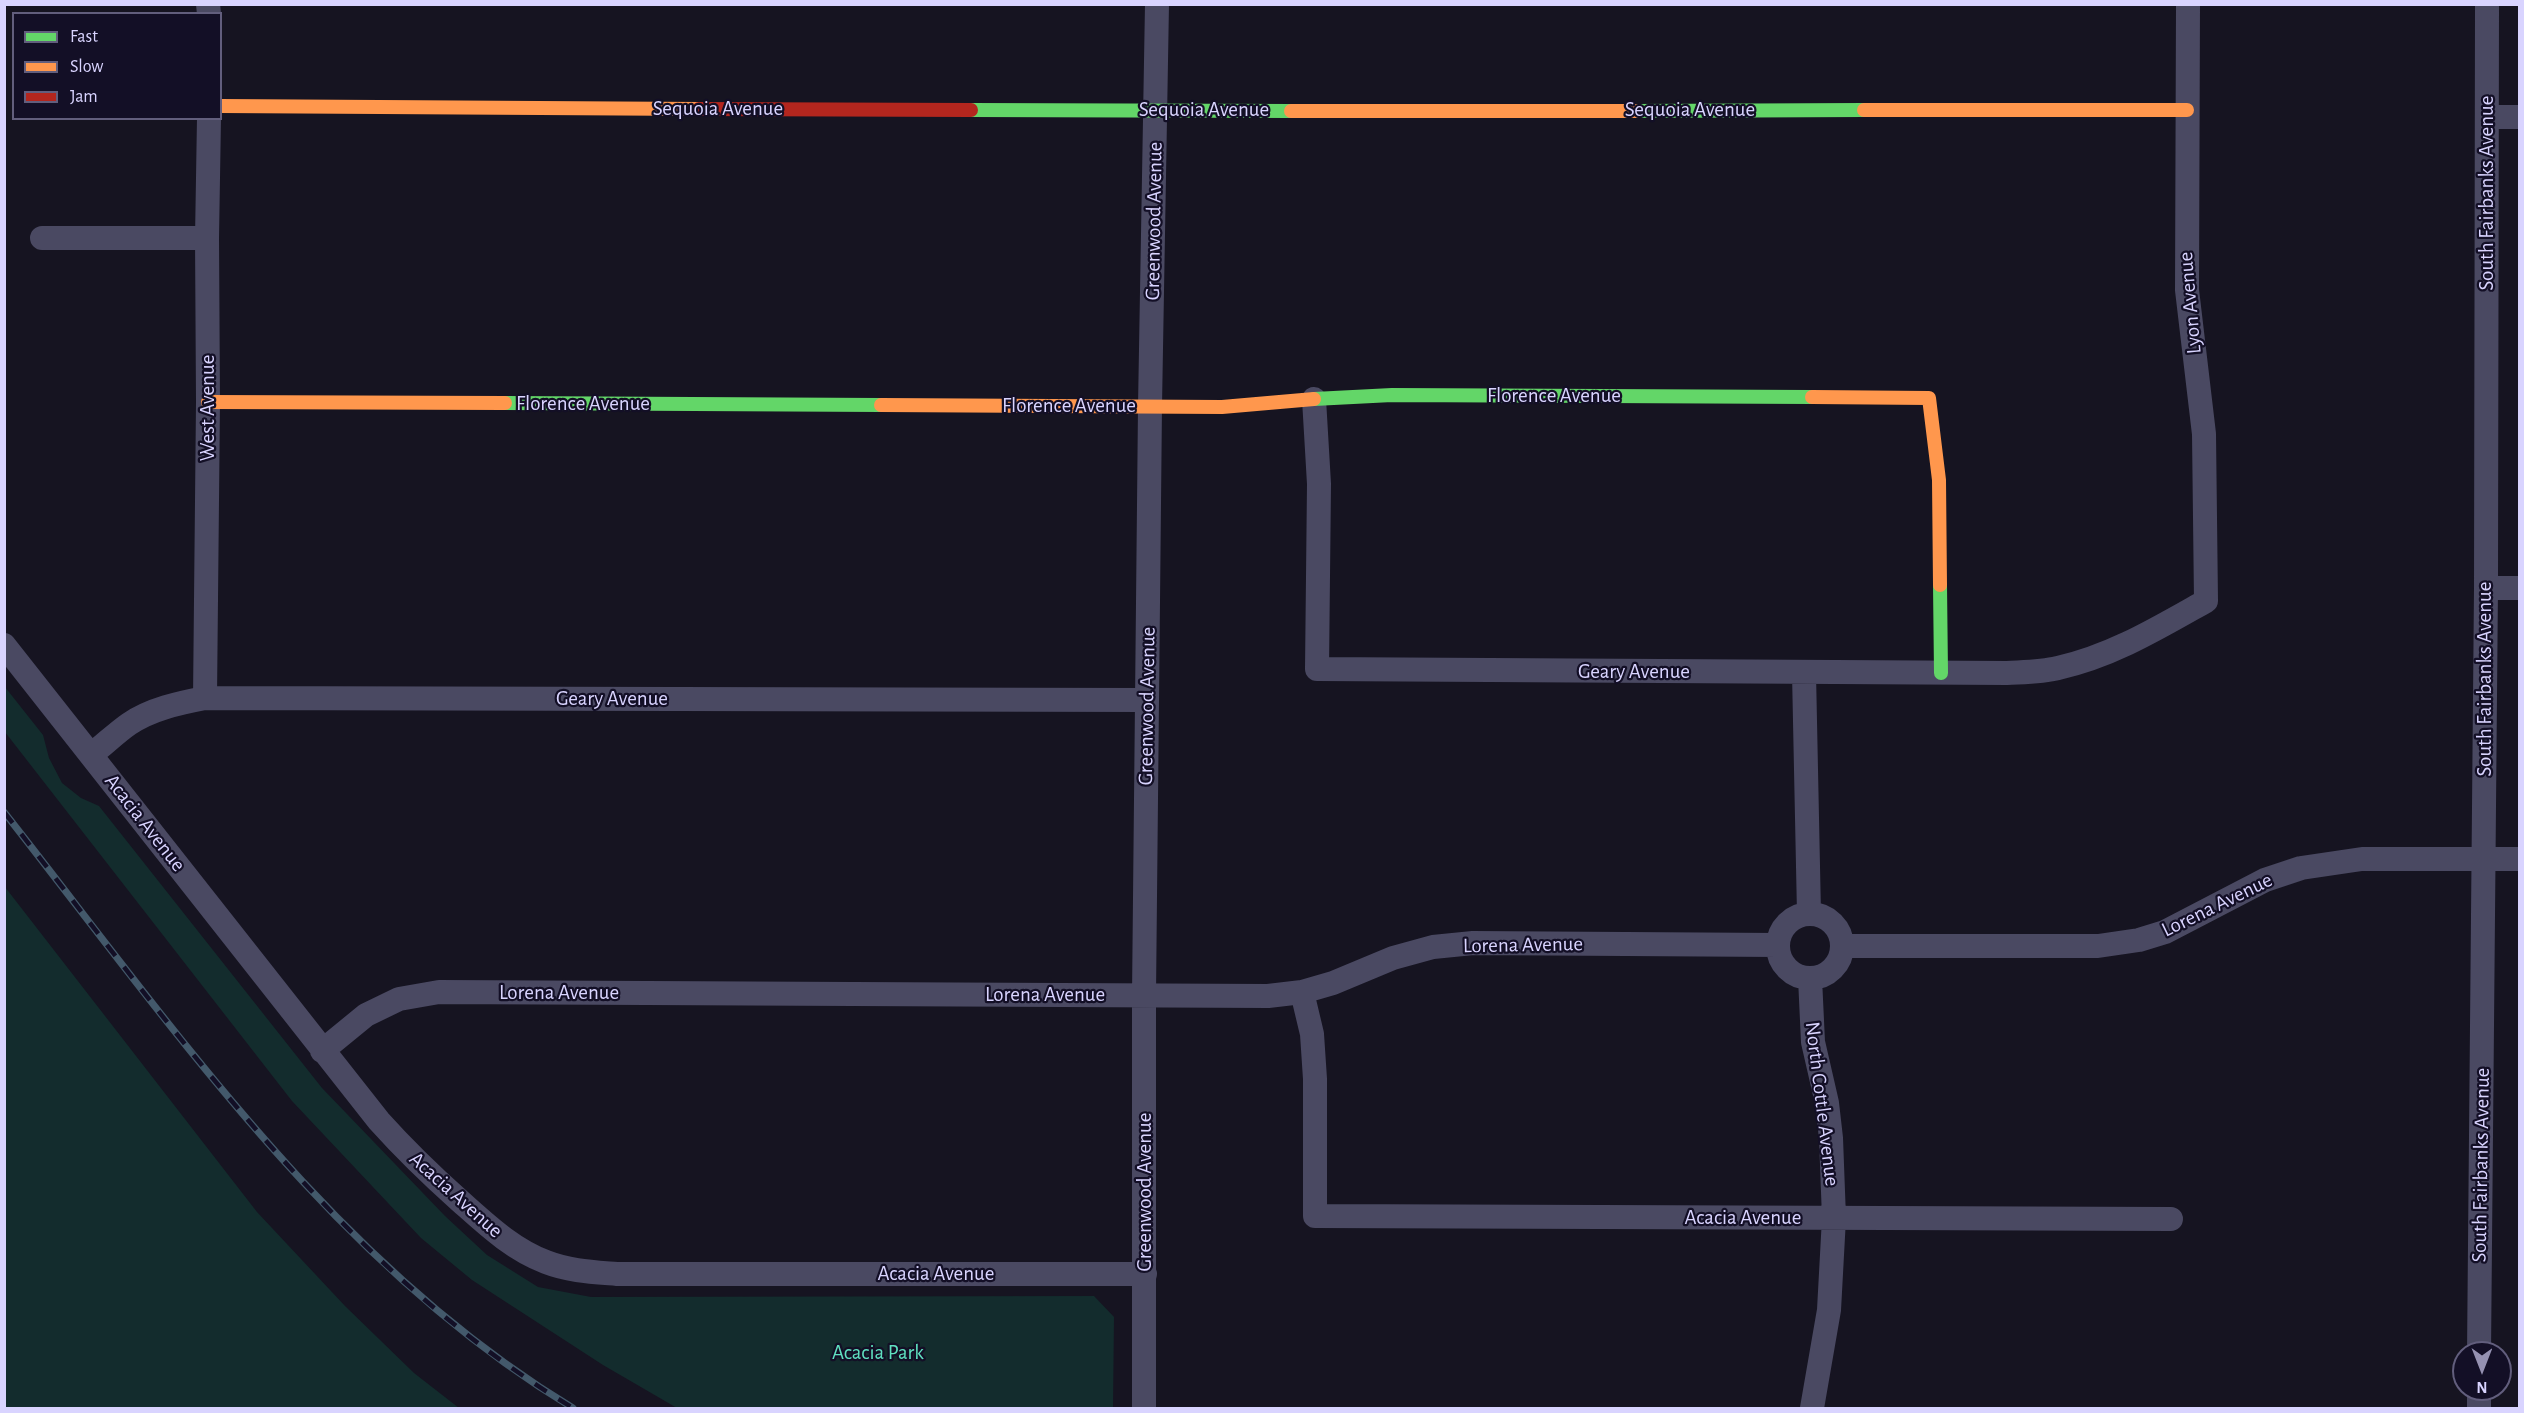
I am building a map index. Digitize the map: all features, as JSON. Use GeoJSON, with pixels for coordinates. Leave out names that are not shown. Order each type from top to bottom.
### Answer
{"type":"FeatureCollection","features":[{"type":"Feature","properties":{"kind":"street","name":"Greenwood Avenue"},"geometry":{"type":"LineString","coordinates":[[1144,1408],[1144,995],[1157,4]]}},
{"type":"Feature","properties":{"kind":"street","name":"Lyon Avenue"},"geometry":{"type":"LineString","coordinates":[[2188,4],[2187,290],[2204,434],[2206,601]]}},
{"type":"Feature","properties":{"kind":"street","name":"South Fairbanks Avenue"},"geometry":{"type":"LineString","coordinates":[[2479,1341],[2486,588],[2487,4]]}},
{"type":"Feature","properties":{"kind":"street","name":"Sequoia Avenue"},"geometry":{"type":"LineString","coordinates":[[222,106],[1156,111],[2187,110]]}},
{"type":"Feature","properties":{"kind":"street"},"geometry":{"type":"LineString","coordinates":[[2487,117],[2520,117]]}},
{"type":"Feature","properties":{"kind":"street","name":"West Avenue"},"geometry":{"type":"LineString","coordinates":[[205,698],[209,120]]}},
{"type":"Feature","properties":{"kind":"street"},"geometry":{"type":"LineString","coordinates":[[42,238],[207,238]]}},
{"type":"Feature","properties":{"kind":"street","name":"Florence Avenue"},"geometry":{"type":"LineString","coordinates":[[208,402],[1222,407],[1392,395],[1929,398],[1939,480],[1941,674]]}},
{"type":"Feature","properties":{"kind":"street","name":"Geary Avenue"},"geometry":{"type":"LineString","coordinates":[[1314,399],[1319,484],[1317,669],[2007,674],[2056,669],[2128,645],[2206,601]]}},
{"type":"Feature","properties":{"kind":"street"},"geometry":{"type":"LineString","coordinates":[[2486,588],[2520,588]]}},
{"type":"Feature","properties":{"kind":"street","name":"Acacia Avenue"},"geometry":{"type":"LineString","coordinates":[[4,645],[379,1121],[415,1160],[492,1230],[516,1248],[546,1262],[579,1271],[617,1274],[1145,1274]]}},
{"type":"Feature","properties":{"kind":"street"},"geometry":{"type":"LineString","coordinates":[[1804,674],[1809,914]]}},
{"type":"Feature","properties":{"kind":"street","name":"Geary Avenue"},"geometry":{"type":"LineString","coordinates":[[92,754],[139,719],[174,704],[205,698],[1147,700]]}},
{"type":"Feature","properties":{"kind":"street","name":"Lorena Avenue"},"geometry":{"type":"LineString","coordinates":[[1842,946],[2098,946],[2139,940],[2165,932],[2265,880],[2301,868],[2362,859],[2520,859]]}},
{"type":"Feature","properties":{"kind":"street"},"geometry":{"type":"LineString","coordinates":[[1809,914],[1819,915],[1836,926],[1842,946],[1841,955],[1830,971],[1810,978],[1792,973],[1785,966],[1779,957],[1778,945],[1783,928],[1790,920],[1809,914]]}},
{"type":"Feature","properties":{"kind":"street","name":"Lorena Avenue"},"geometry":{"type":"LineString","coordinates":[[322,1051],[366,1015],[399,999],[440,992],[1268,996],[1302,992],[1333,983],[1393,958],[1433,947],[1473,943],[1778,945]]}},
{"type":"Feature","properties":{"kind":"street","name":"North Cottle Avenue"},"geometry":{"type":"LineString","coordinates":[[1810,978],[1813,1042],[1827,1103],[1831,1138],[1834,1218],[1829,1310],[1812,1408]]}},
{"type":"Feature","properties":{"kind":"street","name":"Acacia Avenue"},"geometry":{"type":"LineString","coordinates":[[1302,992],[1312,1034],[1315,1079],[1315,1216],[2171,1219]]}},
{"type":"Feature","properties":{"kind":"green space","name":"Acacia Park"},"geometry":{"type":"Polygon","coordinates":[[[5,687],[43,735],[49,758],[62,783],[81,798],[99,806],[322,1088],[445,1216],[487,1255],[538,1287],[591,1297],[1094,1296],[1114,1317],[1113,1408],[677,1408],[603,1365],[472,1280],[421,1238],[292,1101],[5,732],[5,687]]]}},
{"type":"Feature","properties":{"kind":"green space"},"geometry":{"type":"Polygon","coordinates":[[[5,887],[257,1212],[345,1306],[414,1373],[459,1408],[5,1408],[5,887]]]}},
{"type":"Feature","properties":{"kind":"railway"},"geometry":{"type":"LineString","coordinates":[[4,812],[196,1058],[263,1137],[333,1213],[407,1284],[487,1350],[573,1408]]}},
{"type":"Feature","properties":{"kind":"traffic: fast"},"geometry":{"type":"LineString","coordinates":[[971,110],[1291,111]]}},
{"type":"Feature","properties":{"kind":"traffic: fast"},"geometry":{"type":"LineString","coordinates":[[1636,111],[1864,110]]}},
{"type":"Feature","properties":{"kind":"traffic: fast"},"geometry":{"type":"LineString","coordinates":[[1314,399],[1392,395],[1812,397]]}},
{"type":"Feature","properties":{"kind":"traffic: fast"},"geometry":{"type":"LineString","coordinates":[[505,403],[881,405]]}},
{"type":"Feature","properties":{"kind":"traffic: fast"},"geometry":{"type":"LineString","coordinates":[[1940,585],[1941,673]]}},
{"type":"Feature","properties":{"kind":"traffic: slow"},"geometry":{"type":"LineString","coordinates":[[222,106],[699,109]]}},
{"type":"Feature","properties":{"kind":"traffic: slow"},"geometry":{"type":"LineString","coordinates":[[1864,110],[2187,110]]}},
{"type":"Feature","properties":{"kind":"traffic: slow"},"geometry":{"type":"LineString","coordinates":[[1291,111],[1636,111]]}},
{"type":"Feature","properties":{"kind":"traffic: slow"},"geometry":{"type":"LineString","coordinates":[[1812,397],[1929,398],[1939,480],[1940,585]]}},
{"type":"Feature","properties":{"kind":"traffic: slow"},"geometry":{"type":"LineString","coordinates":[[881,405],[1222,407],[1314,399]]}},
{"type":"Feature","properties":{"kind":"traffic: slow"},"geometry":{"type":"LineString","coordinates":[[208,402],[505,403]]}},
{"type":"Feature","properties":{"kind":"traffic: jam"},"geometry":{"type":"LineString","coordinates":[[699,109],[971,110]]}}]}
